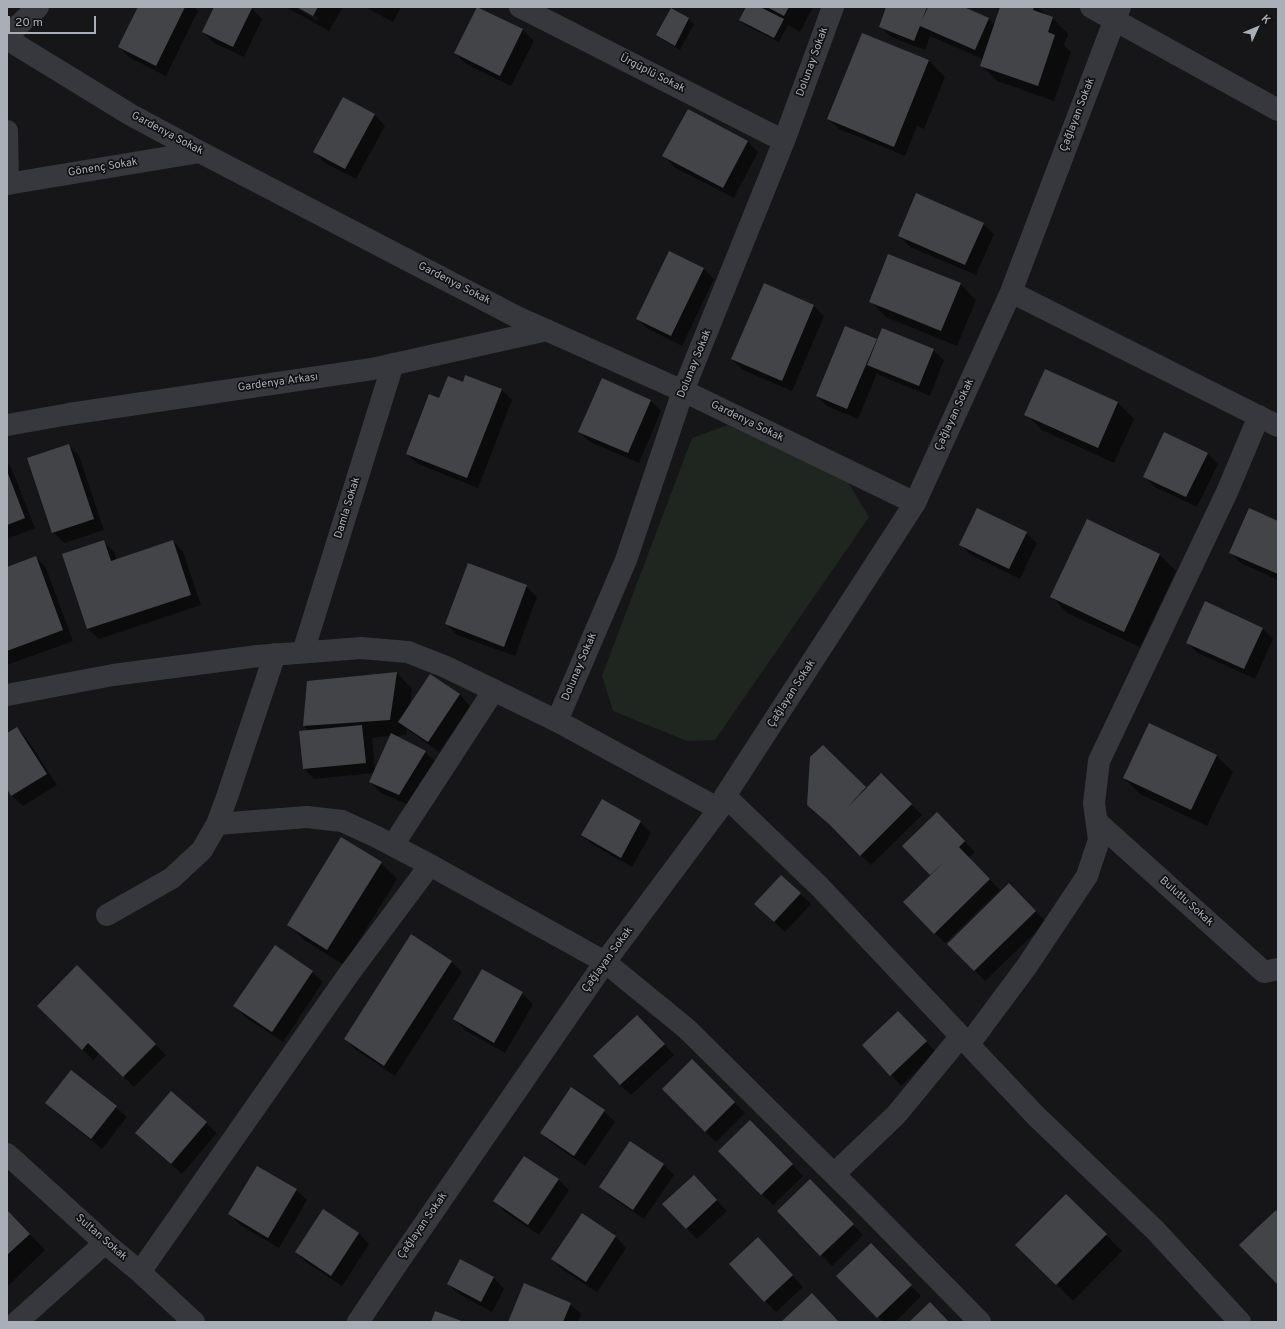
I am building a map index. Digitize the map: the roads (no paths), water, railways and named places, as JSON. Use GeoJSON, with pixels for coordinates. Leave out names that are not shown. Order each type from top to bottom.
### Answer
{"type":"FeatureCollection","features":[{"type":"Feature","properties":{"kind":"street"},"geometry":{"type":"LineString","coordinates":[[7,38],[38,7]]}},
{"type":"Feature","properties":{"kind":"street","name":"Ürgüplü Sokak"},"geometry":{"type":"LineString","coordinates":[[520,7],[784,141]]}},
{"type":"Feature","properties":{"kind":"street","name":"Dolunay Sokak"},"geometry":{"type":"LineString","coordinates":[[557,721],[626,560],[683,391],[784,141],[833,7]]}},
{"type":"Feature","properties":{"kind":"street"},"geometry":{"type":"LineString","coordinates":[[1091,7],[1118,13],[1278,110]]}},
{"type":"Feature","properties":{"kind":"street","name":"Çağlayan Sokak"},"geometry":{"type":"LineString","coordinates":[[358,1322],[605,962],[722,802],[915,503],[1011,292],[1118,13]]}},
{"type":"Feature","properties":{"kind":"street","name":"Gardenya Sokak"},"geometry":{"type":"LineString","coordinates":[[7,38],[131,115],[517,317],[683,391],[915,503]]}},
{"type":"Feature","properties":{"kind":"street"},"geometry":{"type":"LineString","coordinates":[[7,131],[7,184]]}},
{"type":"Feature","properties":{"kind":"street","name":"Gönenç Sokak"},"geometry":{"type":"LineString","coordinates":[[7,184],[200,152]]}},
{"type":"Feature","properties":{"kind":"street"},"geometry":{"type":"LineString","coordinates":[[1011,292],[1278,426]]}},
{"type":"Feature","properties":{"kind":"street","name":"Gardenya Arkası"},"geometry":{"type":"LineString","coordinates":[[7,425],[69,414],[372,369],[547,330]]}},
{"type":"Feature","properties":{"kind":"street","name":"Damla Sokak"},"geometry":{"type":"LineString","coordinates":[[303,652],[393,364]]}},
{"type":"Feature","properties":{"kind":"street"},"geometry":{"type":"LineString","coordinates":[[834,1174],[896,1114],[965,1040],[1027,966],[1087,876],[1099,840],[1094,802],[1099,761],[1227,492],[1258,416]]}},
{"type":"Feature","properties":{"kind":"street"},"geometry":{"type":"LineString","coordinates":[[7,695],[113,674],[275,654],[361,648],[408,652],[446,667],[722,802],[819,886],[1036,1116],[1155,1230],[1240,1322]]}},
{"type":"Feature","properties":{"kind":"street"},"geometry":{"type":"LineString","coordinates":[[106,915],[172,878],[202,850],[217,824],[275,654]]}},
{"type":"Feature","properties":{"kind":"street"},"geometry":{"type":"LineString","coordinates":[[393,845],[494,690]]}},
{"type":"Feature","properties":{"kind":"street"},"geometry":{"type":"LineString","coordinates":[[217,824],[307,817],[342,821],[393,845],[605,962],[687,1029],[834,1174],[980,1322]]}},
{"type":"Feature","properties":{"kind":"street","name":"Bulutlu Sokak"},"geometry":{"type":"LineString","coordinates":[[1097,822],[1264,972],[1278,969]]}},
{"type":"Feature","properties":{"kind":"street"},"geometry":{"type":"LineString","coordinates":[[140,1272],[344,982],[430,865]]}},
{"type":"Feature","properties":{"kind":"street","name":"Sultan Sokak"},"geometry":{"type":"LineString","coordinates":[[7,1154],[105,1244],[140,1272],[194,1322]]}},
{"type":"Feature","properties":{"kind":"street"},"geometry":{"type":"LineString","coordinates":[[17,1322],[105,1244]]}}]}
